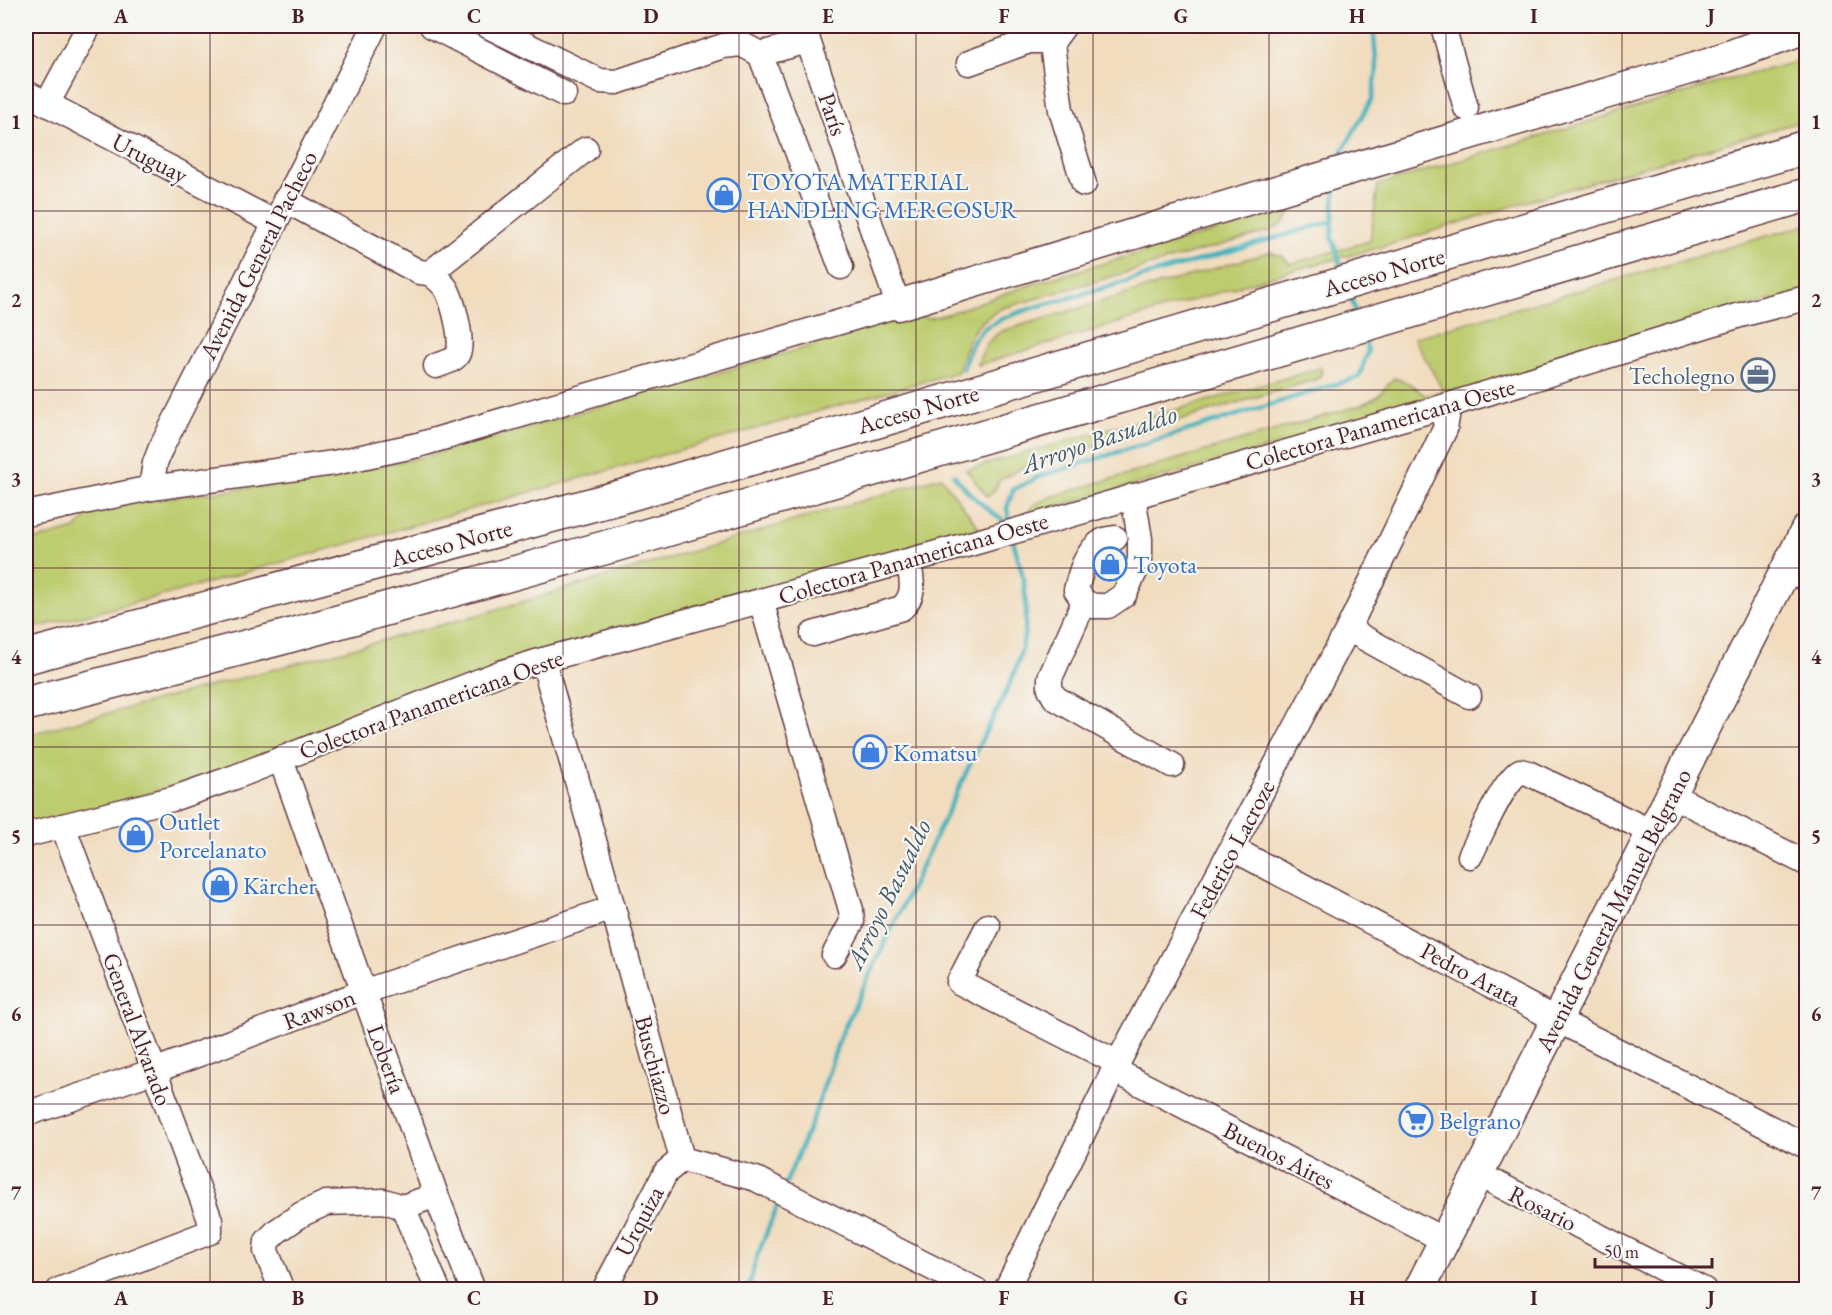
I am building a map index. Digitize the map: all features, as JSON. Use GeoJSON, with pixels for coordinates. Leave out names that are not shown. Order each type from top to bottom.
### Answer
{"type":"FeatureCollection","features":[{"type":"Feature","properties":{"kind":"highway","name":"Acceso Norte"},"geometry":{"type":"LineString","coordinates":[[26,657],[620,497],[1806,147]]}},
{"type":"Feature","properties":{"kind":"highway","name":"Acceso Norte"},"geometry":{"type":"LineString","coordinates":[[26,704],[281,638],[618,544],[1806,195]]}},
{"type":"Feature","properties":{"kind":"main road"},"geometry":{"type":"LineString","coordinates":[[1390,166],[1709,63],[1806,28]]}},
{"type":"Feature","properties":{"kind":"main road"},"geometry":{"type":"LineString","coordinates":[[898,305],[1806,50]]}},
{"type":"Feature","properties":{"kind":"main road","name":"Avenida General Manuel Belgrano"},"geometry":{"type":"LineString","coordinates":[[1419,1290],[1671,795],[1797,574],[1806,531]]}},
{"type":"Feature","properties":{"kind":"street"},"geometry":{"type":"LineString","coordinates":[[47,104],[89,26]]}},
{"type":"Feature","properties":{"kind":"street","name":"Avenida General Pacheco"},"geometry":{"type":"LineString","coordinates":[[151,488],[155,463],[160,450],[375,26]]}},
{"type":"Feature","properties":{"kind":"street"},"geometry":{"type":"LineString","coordinates":[[432,26],[564,94]]}},
{"type":"Feature","properties":{"kind":"street"},"geometry":{"type":"LineString","coordinates":[[488,26],[608,83],[617,82],[723,46],[741,44],[762,56],[841,267]]}},
{"type":"Feature","properties":{"kind":"street"},"geometry":{"type":"LineString","coordinates":[[1443,26],[1466,108]]}},
{"type":"Feature","properties":{"kind":"street"},"geometry":{"type":"LineString","coordinates":[[762,56],[764,52],[805,33]]}},
{"type":"Feature","properties":{"kind":"street","name":"París"},"geometry":{"type":"LineString","coordinates":[[805,33],[898,305]]}},
{"type":"Feature","properties":{"kind":"street"},"geometry":{"type":"LineString","coordinates":[[969,63],[1029,41],[1059,33],[1061,110],[1084,184]]}},
{"type":"Feature","properties":{"kind":"street","name":"Uruguay"},"geometry":{"type":"LineString","coordinates":[[26,93],[274,222]]}},
{"type":"Feature","properties":{"kind":"street"},"geometry":{"type":"LineString","coordinates":[[430,273],[586,149]]}},
{"type":"Feature","properties":{"kind":"street"},"geometry":{"type":"LineString","coordinates":[[285,200],[419,272],[430,273],[442,283],[447,291],[461,338],[461,347],[457,356],[436,366]]}},
{"type":"Feature","properties":{"kind":"street","name":"Colectora Panamericana Oeste"},"geometry":{"type":"LineString","coordinates":[[26,835],[172,799],[281,760],[500,673],[543,660],[970,544],[1449,405],[1737,316],[1806,298]]}},
{"type":"Feature","properties":{"kind":"street"},"geometry":{"type":"LineString","coordinates":[[26,514],[151,488],[334,464],[418,445],[898,305]]}},
{"type":"Feature","properties":{"kind":"street","name":"Federico Lacroze"},"geometry":{"type":"LineString","coordinates":[[1006,1290],[1116,1067],[1348,629],[1445,429],[1449,405]]}},
{"type":"Feature","properties":{"kind":"street"},"geometry":{"type":"LineString","coordinates":[[1115,538],[1102,540],[1092,550],[1081,571],[1076,590],[1084,602],[1094,606],[1108,606],[1124,595],[1140,561],[1140,538],[1133,496]]}},
{"type":"Feature","properties":{"kind":"street"},"geometry":{"type":"LineString","coordinates":[[813,634],[902,608],[909,601],[913,591],[909,561]]}},
{"type":"Feature","properties":{"kind":"street"},"geometry":{"type":"LineString","coordinates":[[761,601],[851,910],[852,922],[834,955]]}},
{"type":"Feature","properties":{"kind":"street"},"geometry":{"type":"LineString","coordinates":[[1084,602],[1050,678],[1050,689],[1055,698],[1172,765]]}},
{"type":"Feature","properties":{"kind":"street"},"geometry":{"type":"LineString","coordinates":[[1348,629],[1469,696]]}},
{"type":"Feature","properties":{"kind":"street","name":"Buschiazzo"},"geometry":{"type":"LineString","coordinates":[[543,660],[682,1159]]}},
{"type":"Feature","properties":{"kind":"street","name":"Lobería"},"geometry":{"type":"LineString","coordinates":[[281,760],[436,1195],[473,1290]]}},
{"type":"Feature","properties":{"kind":"street"},"geometry":{"type":"LineString","coordinates":[[1470,856],[1500,798],[1514,775],[1520,771],[1652,832]]}},
{"type":"Feature","properties":{"kind":"street"},"geometry":{"type":"LineString","coordinates":[[1671,795],[1806,863]]}},
{"type":"Feature","properties":{"kind":"street","name":"General Alvarado"},"geometry":{"type":"LineString","coordinates":[[59,1290],[210,1232],[210,1220],[63,826]]}},
{"type":"Feature","properties":{"kind":"street","name":"Pedro Arata"},"geometry":{"type":"LineString","coordinates":[[1233,849],[1557,1020],[1806,1146]]}},
{"type":"Feature","properties":{"kind":"street","name":"Rawson"},"geometry":{"type":"LineString","coordinates":[[26,1114],[154,1071],[363,992],[613,908]]}},
{"type":"Feature","properties":{"kind":"street","name":"Buenos Aires"},"geometry":{"type":"LineString","coordinates":[[988,926],[959,982],[1444,1240]]}},
{"type":"Feature","properties":{"kind":"street"},"geometry":{"type":"LineString","coordinates":[[682,1159],[756,1179],[976,1290]]}},
{"type":"Feature","properties":{"kind":"street","name":"Urquiza"},"geometry":{"type":"LineString","coordinates":[[604,1290],[666,1172],[682,1159]]}},
{"type":"Feature","properties":{"kind":"street","name":"Rosario"},"geometry":{"type":"LineString","coordinates":[[1478,1174],[1704,1290]]}},
{"type":"Feature","properties":{"kind":"street"},"geometry":{"type":"LineString","coordinates":[[282,1290],[266,1251],[267,1241],[302,1214],[326,1203],[384,1201],[403,1207],[436,1195]]}},
{"type":"Feature","properties":{"kind":"street"},"geometry":{"type":"LineString","coordinates":[[403,1207],[438,1290]]}},
{"type":"Feature","properties":{"kind":"green space"},"geometry":{"type":"Polygon","coordinates":[[[1806,59],[1806,120],[978,365],[986,345],[1002,331],[1270,252],[1282,256],[1290,264],[1370,241],[1378,185],[1724,81],[1806,59]]]}},
{"type":"Feature","properties":{"kind":"green space"},"geometry":{"type":"Polygon","coordinates":[[[1292,209],[1283,224],[1270,231],[1000,309],[982,322],[971,335],[958,372],[165,595],[26,630],[26,532],[36,540],[75,529],[93,511],[139,501],[288,483],[423,457],[801,349],[903,316],[930,318],[947,314],[1032,284],[1292,209]]]}},
{"type":"Feature","properties":{"kind":"green space"},"geometry":{"type":"Polygon","coordinates":[[[1806,225],[1806,290],[1409,409],[1026,515],[1033,505],[1050,497],[1361,405],[1377,397],[1394,378],[1410,384],[1426,396],[1443,391],[1414,338],[1806,225]]]}},
{"type":"Feature","properties":{"kind":"green space"},"geometry":{"type":"Polygon","coordinates":[[[1321,368],[1322,373],[1317,379],[1023,467],[1000,480],[992,494],[987,496],[966,470],[1321,368]]]}},
{"type":"Feature","properties":{"kind":"green space"},"geometry":{"type":"Polygon","coordinates":[[[941,477],[979,528],[915,553],[285,754],[26,829],[26,735],[478,615],[941,477]]]}},
{"type":"Feature","properties":{"kind":"waterway","name":"Arroyo Basualdo"},"geometry":{"type":"LineString","coordinates":[[1337,161],[1372,99],[1377,71],[1373,26]]}},
{"type":"Feature","properties":{"kind":"waterway","name":"Arroyo Basualdo"},"geometry":{"type":"LineString","coordinates":[[1335,184],[1332,237],[1343,273]]}},
{"type":"Feature","properties":{"kind":"waterway"},"geometry":{"type":"LineString","coordinates":[[963,369],[976,337],[984,329],[1004,318],[1333,221]]}},
{"type":"Feature","properties":{"kind":"waterway","name":"Arroyo Basualdo"},"geometry":{"type":"LineString","coordinates":[[1350,295],[1357,315]]}},
{"type":"Feature","properties":{"kind":"waterway","name":"Arroyo Basualdo"},"geometry":{"type":"LineString","coordinates":[[1010,525],[1007,508],[1013,490],[1038,477],[1359,377],[1368,351],[1364,338]]}},
{"type":"Feature","properties":{"kind":"waterway"},"geometry":{"type":"LineString","coordinates":[[954,475],[979,502],[1010,525]]}},
{"type":"Feature","properties":{"kind":"waterway","name":"Arroyo Basualdo"},"geometry":{"type":"LineString","coordinates":[[785,1185],[814,1116],[840,1037],[1012,680],[1023,645],[1026,626],[1023,578],[1013,539]]}},
{"type":"Feature","properties":{"kind":"waterway","name":"Arroyo Basualdo"},"geometry":{"type":"LineString","coordinates":[[748,1290],[756,1259],[780,1199]]}},
{"type":"Feature","properties":{"kind":"place","name":"TOYOTA MATERIAL HANDLING MERCOSUR"},"geometry":{"type":"Point","coordinates":[724,195]}},
{"type":"Feature","properties":{"kind":"place","name":"Techolegno"},"geometry":{"type":"Point","coordinates":[1758,375]}},
{"type":"Feature","properties":{"kind":"place","name":"Toyota"},"geometry":{"type":"Point","coordinates":[1110,564]}},
{"type":"Feature","properties":{"kind":"place","name":"Komatsu"},"geometry":{"type":"Point","coordinates":[870,752]}},
{"type":"Feature","properties":{"kind":"place","name":"Outlet Porcelanato"},"geometry":{"type":"Point","coordinates":[136,835]}},
{"type":"Feature","properties":{"kind":"place","name":"Kärcher"},"geometry":{"type":"Point","coordinates":[220,885]}},
{"type":"Feature","properties":{"kind":"place","name":"Belgrano"},"geometry":{"type":"Point","coordinates":[1416,1120]}}]}
